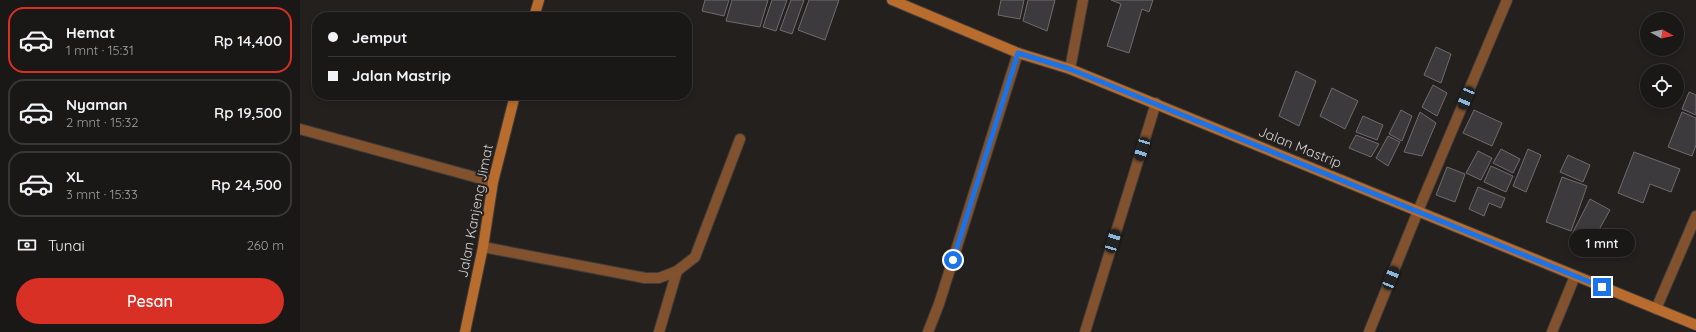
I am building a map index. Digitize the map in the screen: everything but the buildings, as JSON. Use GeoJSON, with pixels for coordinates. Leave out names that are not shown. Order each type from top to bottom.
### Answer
{"type":"FeatureCollection","features":[{"type":"Feature","properties":{"kind":"main road"},"geometry":{"type":"LineString","coordinates":[[535,12],[539,0]]}},
{"type":"Feature","properties":{"kind":"main road","name":"Jalan Mastrip"},"geometry":{"type":"LineString","coordinates":[[892,0],[1018,53],[1070,69],[1156,103],[1696,325]]}},
{"type":"Feature","properties":{"kind":"main road","name":"Jalan Kanjeng Jimat"},"geometry":{"type":"LineString","coordinates":[[465,332],[494,182],[514,100]]}},
{"type":"Feature","properties":{"kind":"street"},"geometry":{"type":"LineString","coordinates":[[1070,69],[1083,0]]}},
{"type":"Feature","properties":{"kind":"street"},"geometry":{"type":"LineString","coordinates":[[1369,332],[1507,0]]}},
{"type":"Feature","properties":{"kind":"street"},"geometry":{"type":"LineString","coordinates":[[928,332],[939,304],[1018,53]]}},
{"type":"Feature","properties":{"kind":"street"},"geometry":{"type":"LineString","coordinates":[[1085,332],[1156,103]]}},
{"type":"Feature","properties":{"kind":"street"},"geometry":{"type":"LineString","coordinates":[[300,129],[494,182]]}},
{"type":"Feature","properties":{"kind":"street"},"geometry":{"type":"LineString","coordinates":[[482,247],[645,278],[659,278],[677,271],[694,257],[740,139]]}},
{"type":"Feature","properties":{"kind":"street"},"geometry":{"type":"LineString","coordinates":[[1656,309],[1696,216]]}},
{"type":"Feature","properties":{"kind":"street"},"geometry":{"type":"LineString","coordinates":[[659,332],[677,271]]}},
{"type":"Feature","properties":{"kind":"street"},"geometry":{"type":"LineString","coordinates":[[1552,332],[1575,276]]}},
{"type":"Feature","properties":{"kind":"route"},"geometry":{"type":"LineString","coordinates":[[953,260],[1018,53],[1070,69],[1602,287]]}}]}
